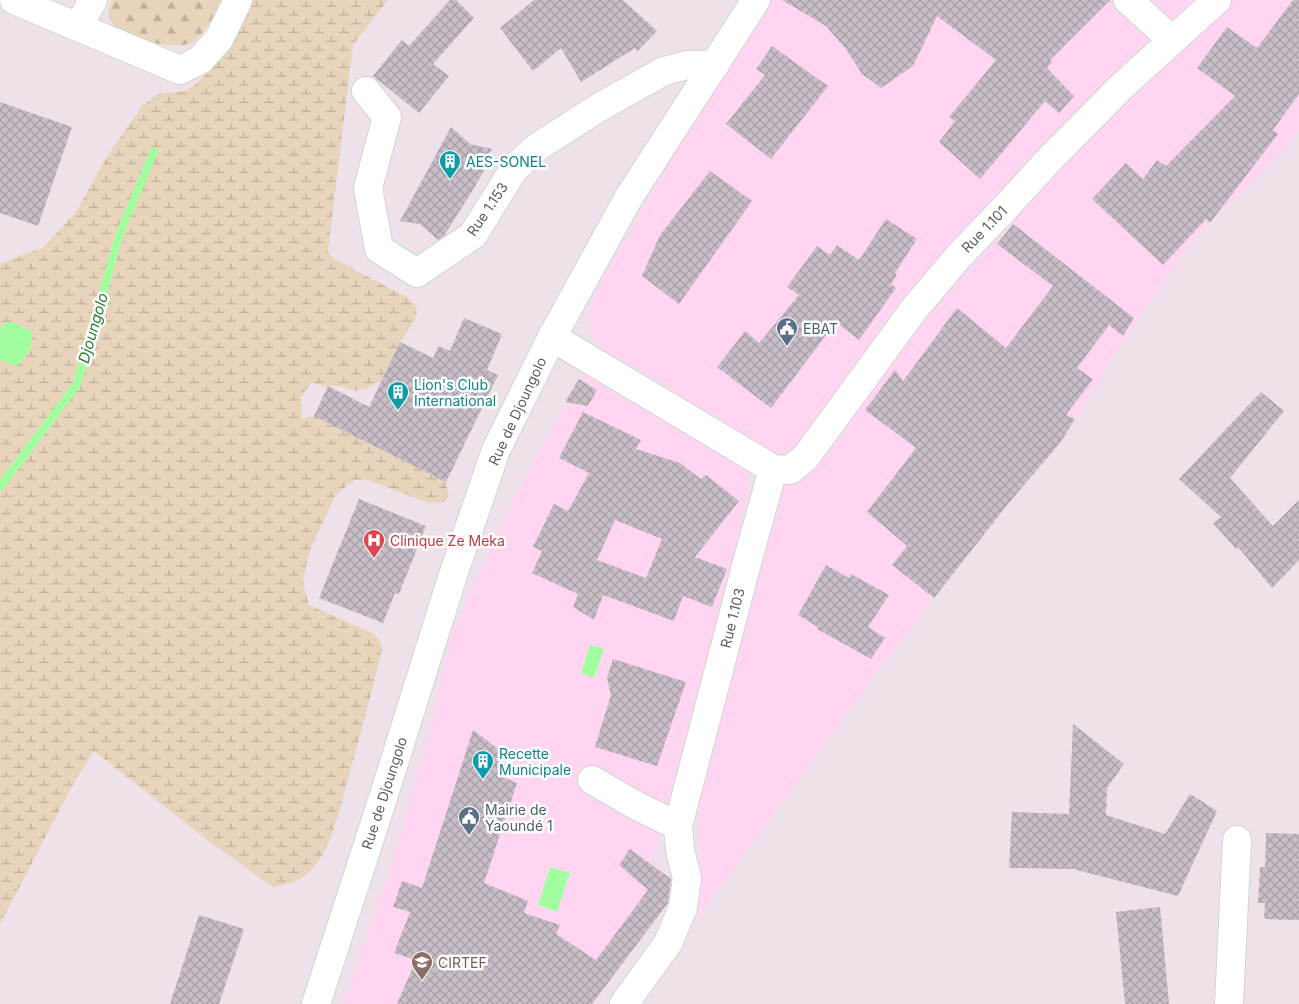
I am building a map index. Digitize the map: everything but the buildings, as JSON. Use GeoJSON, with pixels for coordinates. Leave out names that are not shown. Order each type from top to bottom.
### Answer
{"type":"FeatureCollection","features":[{"type":"Feature","properties":{"kind":"street"},"geometry":{"type":"LineString","coordinates":[[14,0],[180,70],[200,60],[218,39],[238,0]]}},
{"type":"Feature","properties":{"kind":"street"},"geometry":{"type":"LineString","coordinates":[[78,28],[93,0]]}},
{"type":"Feature","properties":{"kind":"street","name":"Rue de Djoungolo"},"geometry":{"type":"LineString","coordinates":[[316,1004],[453,575],[496,450],[552,337],[629,197],[756,0]]}},
{"type":"Feature","properties":{"kind":"street"},"geometry":{"type":"LineString","coordinates":[[1128,0],[1172,40]]}},
{"type":"Feature","properties":{"kind":"street","name":"Rue 1.101"},"geometry":{"type":"LineString","coordinates":[[773,469],[790,470],[806,458],[915,308],[959,256],[1047,162],[1121,87],[1217,0]]}},
{"type":"Feature","properties":{"kind":"street","name":"Rue 1.153"},"geometry":{"type":"LineString","coordinates":[[366,91],[387,117],[368,188],[379,249],[417,273],[473,235],[514,169],[536,148],[598,108],[664,70],[687,65],[715,65]]}},
{"type":"Feature","properties":{"kind":"street"},"geometry":{"type":"LineString","coordinates":[[552,337],[773,469]]}},
{"type":"Feature","properties":{"kind":"street","name":"Rue 1.103"},"geometry":{"type":"LineString","coordinates":[[624,1004],[668,943],[684,907],[687,878],[680,850],[678,826],[773,469]]}},
{"type":"Feature","properties":{"kind":"street"},"geometry":{"type":"LineString","coordinates":[[592,780],[637,806],[678,826]]}},
{"type":"Feature","properties":{"kind":"street"},"geometry":{"type":"LineString","coordinates":[[1229,1004],[1238,840]]}},
{"type":"Feature","properties":{"kind":"shaded area"},"geometry":{"type":"Polygon","coordinates":[[[763,0],[1194,0],[1103,83],[1072,117],[1038,148],[796,448],[776,455],[700,410],[663,383],[610,354],[593,338],[590,325],[591,304],[598,288],[763,0]]]}},
{"type":"Feature","properties":{"kind":"shaded area"},"geometry":{"type":"Polygon","coordinates":[[[1224,0],[1299,0],[1299,131],[1282,153],[1194,238],[1120,346],[1060,443],[989,525],[880,668],[694,923],[699,901],[699,802],[717,724],[763,562],[778,485],[806,473],[824,459],[839,440],[866,396],[930,310],[1009,228],[1051,166],[1224,0]]]}},
{"type":"Feature","properties":{"kind":"shaded area"},"geometry":{"type":"Polygon","coordinates":[[[6,322],[12,322],[32,332],[32,342],[28,351],[23,360],[16,366],[0,360],[0,329],[6,322]]]}},
{"type":"Feature","properties":{"kind":"shaded area"},"geometry":{"type":"Polygon","coordinates":[[[586,368],[746,467],[749,477],[750,484],[714,653],[651,863],[681,886],[593,1004],[344,1004],[396,852],[428,743],[451,636],[518,490],[586,368]]]}},
{"type":"Feature","properties":{"kind":"shaded area"},"geometry":{"type":"Polygon","coordinates":[[[590,645],[604,649],[594,678],[581,673],[590,645]]]}},
{"type":"Feature","properties":{"kind":"shaded area"},"geometry":{"type":"Polygon","coordinates":[[[550,867],[570,873],[557,912],[538,905],[550,867]]]}},
{"type":"Feature","properties":{"kind":"green space"},"geometry":{"type":"Polygon","coordinates":[[[113,0],[221,0],[210,22],[198,38],[185,45],[174,45],[147,41],[122,32],[109,18],[108,13],[113,0]]]}},
{"type":"Feature","properties":{"kind":"green space"},"geometry":{"type":"Polygon","coordinates":[[[243,0],[388,0],[353,45],[328,251],[331,257],[408,298],[417,309],[415,320],[400,342],[381,381],[365,389],[355,391],[341,386],[311,383],[301,397],[302,418],[314,416],[446,482],[449,496],[444,502],[429,503],[367,480],[355,480],[336,494],[309,552],[303,582],[309,605],[374,634],[381,643],[382,649],[333,831],[324,852],[307,874],[294,882],[273,887],[206,839],[94,751],[77,777],[0,924],[0,264],[44,247],[75,213],[108,155],[143,105],[158,94],[184,91],[194,86],[207,73],[243,0]]]}},
{"type":"Feature","properties":{"kind":"waterway","name":"Djoungolo"},"geometry":{"type":"LineString","coordinates":[[0,487],[77,384],[120,233],[154,152]]}},
{"type":"Feature","properties":{"kind":"place","name":"AES-SONEL"},"geometry":{"type":"Point","coordinates":[450,180]}},
{"type":"Feature","properties":{"kind":"place","name":"EBAT"},"geometry":{"type":"Point","coordinates":[787,347]}},
{"type":"Feature","properties":{"kind":"place","name":"Lion's Club International"},"geometry":{"type":"Point","coordinates":[398,411]}},
{"type":"Feature","properties":{"kind":"place","name":"Clinique Ze Meka"},"geometry":{"type":"Point","coordinates":[374,559]}},
{"type":"Feature","properties":{"kind":"place","name":"Recette Municipale"},"geometry":{"type":"Point","coordinates":[483,780]}},
{"type":"Feature","properties":{"kind":"place","name":"Mairie de Yaoundé 1"},"geometry":{"type":"Point","coordinates":[469,836]}},
{"type":"Feature","properties":{"kind":"place","name":"CIRTEF"},"geometry":{"type":"Point","coordinates":[422,981]}}]}
